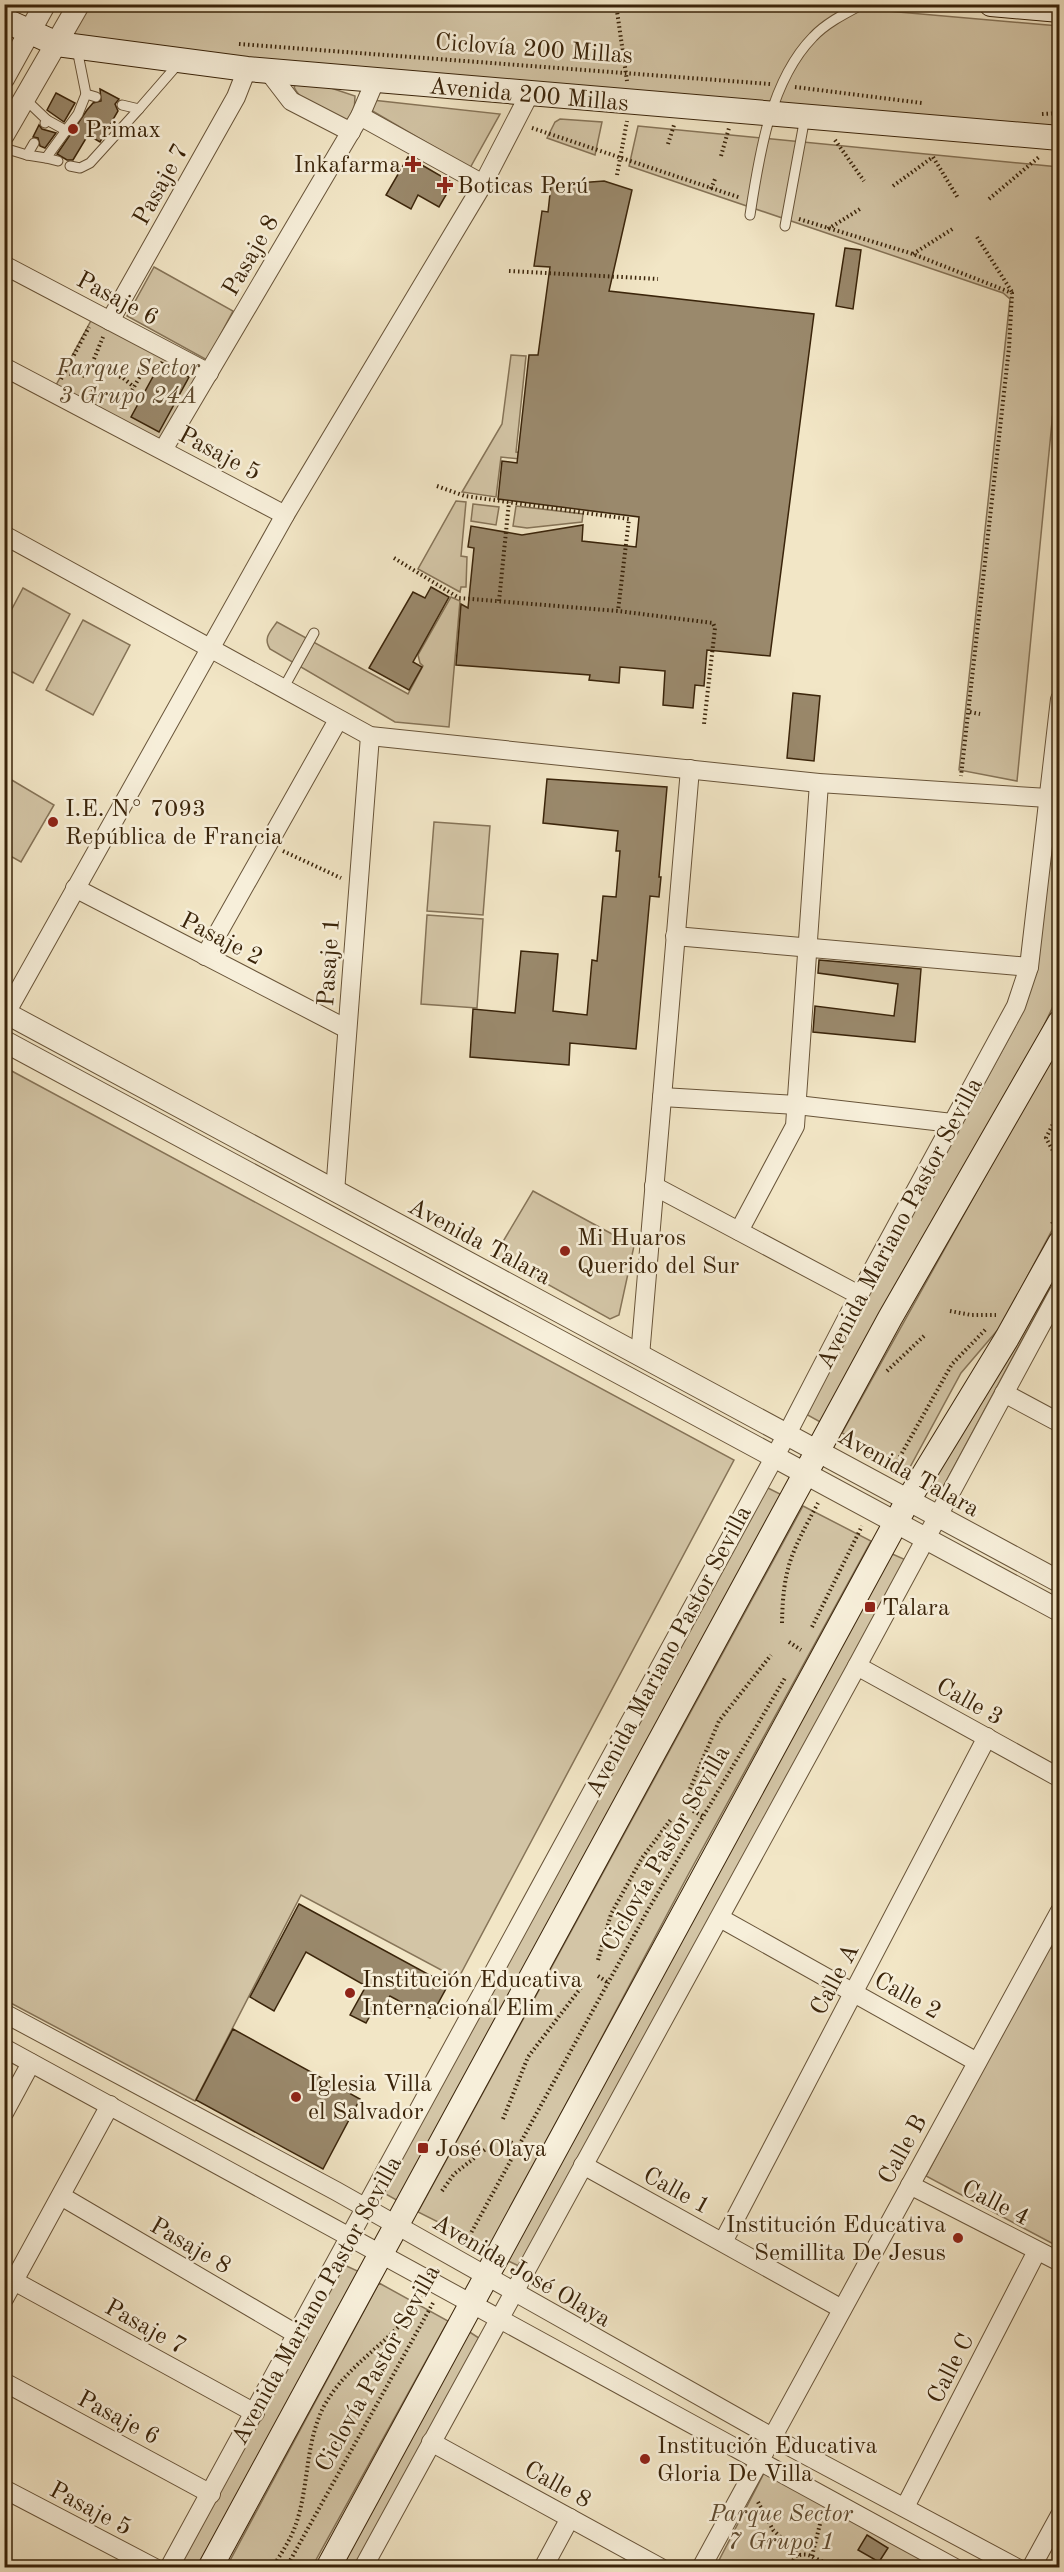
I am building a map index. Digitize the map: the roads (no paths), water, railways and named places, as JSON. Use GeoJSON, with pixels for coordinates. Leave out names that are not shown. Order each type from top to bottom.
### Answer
{"type":"FeatureCollection","features":[{"type":"Feature","properties":{"kind":"main road"},"geometry":{"type":"LineString","coordinates":[[991,4],[1059,10]]}},
{"type":"Feature","properties":{"kind":"main road","name":"Avenida 200 Millas"},"geometry":{"type":"LineString","coordinates":[[4,20],[29,33],[67,45],[258,70],[805,117],[1052,145]]}},
{"type":"Feature","properties":{"kind":"main road","name":"Avenida Mariano Pastor Sevilla"},"geometry":{"type":"LineString","coordinates":[[210,2568],[890,1318],[1059,1022]]}},
{"type":"Feature","properties":{"kind":"main road"},"geometry":{"type":"LineString","coordinates":[[328,2568],[895,1523],[1006,1338],[1059,1243]]}},
{"type":"Feature","properties":{"kind":"street"},"geometry":{"type":"LineString","coordinates":[[4,78],[45,4]]}},
{"type":"Feature","properties":{"kind":"street"},"geometry":{"type":"LineString","coordinates":[[4,134],[25,99],[67,45],[79,4]]}},
{"type":"Feature","properties":{"kind":"street"},"geometry":{"type":"LineString","coordinates":[[258,70],[291,101],[351,132]]}},
{"type":"Feature","properties":{"kind":"street","name":"Pasaje 7"},"geometry":{"type":"LineString","coordinates":[[103,324],[236,97],[258,70]]}},
{"type":"Feature","properties":{"kind":"street","name":"Pasaje 8"},"geometry":{"type":"LineString","coordinates":[[163,450],[351,132],[375,81]]}},
{"type":"Feature","properties":{"kind":"street"},"geometry":{"type":"LineString","coordinates":[[5,1013],[285,514],[483,184],[530,93]]}},
{"type":"Feature","properties":{"kind":"street"},"geometry":{"type":"LineString","coordinates":[[360,116],[483,184]]}},
{"type":"Feature","properties":{"kind":"street","name":"Pasaje 6"},"geometry":{"type":"LineString","coordinates":[[4,265],[103,324],[209,373]]}},
{"type":"Feature","properties":{"kind":"street","name":"Pasaje 5"},"geometry":{"type":"LineString","coordinates":[[4,367],[285,514]]}},
{"type":"Feature","properties":{"kind":"street"},"geometry":{"type":"LineString","coordinates":[[4,535],[370,736],[819,783],[1048,798]]}},
{"type":"Feature","properties":{"kind":"street","name":"Avenida Mariano Pastor Sevilla"},"geometry":{"type":"LineString","coordinates":[[169,2568],[351,2238],[787,1434],[859,1295],[1016,1006],[1029,967],[1059,699]]}},
{"type":"Feature","properties":{"kind":"street"},"geometry":{"type":"LineString","coordinates":[[205,956],[338,720]]}},
{"type":"Feature","properties":{"kind":"street","name":"Pasaje 1"},"geometry":{"type":"LineString","coordinates":[[335,1192],[370,736]]}},
{"type":"Feature","properties":{"kind":"street"},"geometry":{"type":"LineString","coordinates":[[640,1356],[690,769]]}},
{"type":"Feature","properties":{"kind":"street"},"geometry":{"type":"LineString","coordinates":[[739,1231],[795,1126],[819,783]]}},
{"type":"Feature","properties":{"kind":"street","name":"Pasaje 2"},"geometry":{"type":"LineString","coordinates":[[75,888],[347,1029]]}},
{"type":"Feature","properties":{"kind":"street"},"geometry":{"type":"LineString","coordinates":[[675,936],[1029,967]]}},
{"type":"Feature","properties":{"kind":"street","name":"Avenida Talara"},"geometry":{"type":"LineString","coordinates":[[5,1013],[787,1434],[907,1502],[1059,1582]]}},
{"type":"Feature","properties":{"kind":"street","name":"Avenida Talara"},"geometry":{"type":"LineString","coordinates":[[4,1041],[1059,1611]]}},
{"type":"Feature","properties":{"kind":"street"},"geometry":{"type":"LineString","coordinates":[[662,1096],[797,1105],[952,1123]]}},
{"type":"Feature","properties":{"kind":"street"},"geometry":{"type":"LineString","coordinates":[[654,1185],[859,1295]]}},
{"type":"Feature","properties":{"kind":"street"},"geometry":{"type":"LineString","coordinates":[[363,2568],[926,1540],[1059,1290]]}},
{"type":"Feature","properties":{"kind":"street"},"geometry":{"type":"LineString","coordinates":[[1004,1393],[1059,1423]]}},
{"type":"Feature","properties":{"kind":"street","name":"Calle 3"},"geometry":{"type":"LineString","coordinates":[[857,1666],[1059,1778]]}},
{"type":"Feature","properties":{"kind":"street","name":"Calle A"},"geometry":{"type":"LineString","coordinates":[[723,2242],[987,1737]]}},
{"type":"Feature","properties":{"kind":"street","name":"Calle B"},"geometry":{"type":"LineString","coordinates":[[701,2568],[977,2062],[1053,1940],[1059,1911]]}},
{"type":"Feature","properties":{"kind":"street","name":"Calle 2"},"geometry":{"type":"LineString","coordinates":[[720,1918],[977,2062]]}},
{"type":"Feature","properties":{"kind":"street","name":"Avenida José Olaya"},"geometry":{"type":"LineString","coordinates":[[4,2013],[395,2225],[513,2294],[772,2437],[905,2506],[1017,2568]]}},
{"type":"Feature","properties":{"kind":"street"},"geometry":{"type":"LineString","coordinates":[[4,2048],[955,2568]]}},
{"type":"Feature","properties":{"kind":"street"},"geometry":{"type":"LineString","coordinates":[[4,2113],[31,2063]]}},
{"type":"Feature","properties":{"kind":"street"},"geometry":{"type":"LineString","coordinates":[[4,2299],[110,2105]]}},
{"type":"Feature","properties":{"kind":"street","name":"Calle 1"},"geometry":{"type":"LineString","coordinates":[[584,2165],[842,2309]]}},
{"type":"Feature","properties":{"kind":"street","name":"Calle 4"},"geometry":{"type":"LineString","coordinates":[[910,2185],[1059,2262]]}},
{"type":"Feature","properties":{"kind":"street","name":"Pasaje 8"},"geometry":{"type":"LineString","coordinates":[[61,2196],[298,2335]]}},
{"type":"Feature","properties":{"kind":"street","name":"Calle C"},"geometry":{"type":"LineString","coordinates":[[905,2506],[1037,2250]]}},
{"type":"Feature","properties":{"kind":"street","name":"Pasaje 7"},"geometry":{"type":"LineString","coordinates":[[14,2281],[255,2413]]}},
{"type":"Feature","properties":{"kind":"street","name":"Pasaje 6"},"geometry":{"type":"LineString","coordinates":[[4,2382],[211,2494]]}},
{"type":"Feature","properties":{"kind":"street","name":"Calle 8"},"geometry":{"type":"LineString","coordinates":[[431,2442],[661,2568]]}},
{"type":"Feature","properties":{"kind":"street","name":"Pasaje 5"},"geometry":{"type":"LineString","coordinates":[[4,2489],[155,2568]]}},
{"type":"Feature","properties":{"kind":"street"},"geometry":{"type":"LineString","coordinates":[[1031,2568],[1059,2515]]}},
{"type":"Feature","properties":{"kind":"street"},"geometry":{"type":"LineString","coordinates":[[543,2568],[570,2518]]}},
{"type":"Feature","properties":{"kind":"lane"},"geometry":{"type":"LineString","coordinates":[[750,214],[771,114],[796,58],[813,36],[841,15],[863,4]]}},
{"type":"Feature","properties":{"kind":"lane"},"geometry":{"type":"LineString","coordinates":[[46,158],[91,96],[67,45]]}},
{"type":"Feature","properties":{"kind":"lane"},"geometry":{"type":"LineString","coordinates":[[70,166],[80,168],[90,163],[182,60]]}},
{"type":"Feature","properties":{"kind":"lane"},"geometry":{"type":"LineString","coordinates":[[25,99],[46,121],[67,131]]}},
{"type":"Feature","properties":{"kind":"lane"},"geometry":{"type":"LineString","coordinates":[[122,105],[139,108]]}},
{"type":"Feature","properties":{"kind":"lane"},"geometry":{"type":"LineString","coordinates":[[785,226],[805,117]]}},
{"type":"Feature","properties":{"kind":"lane"},"geometry":{"type":"LineString","coordinates":[[27,155],[34,143]]}},
{"type":"Feature","properties":{"kind":"lane"},"geometry":{"type":"LineString","coordinates":[[4,148],[58,161]]}},
{"type":"Feature","properties":{"kind":"lane"},"geometry":{"type":"LineString","coordinates":[[283,689],[315,633]]}},
{"type":"Feature","properties":{"kind":"place","name":"Primax"},"geometry":{"type":"Point","coordinates":[73,129]}},
{"type":"Feature","properties":{"kind":"place","name":"Inkafarma"},"geometry":{"type":"Point","coordinates":[413,164]}},
{"type":"Feature","properties":{"kind":"place","name":"Boticas Perú"},"geometry":{"type":"Point","coordinates":[445,185]}},
{"type":"Feature","properties":{"kind":"place","name":"I.E. N° 7093 República de Francia"},"geometry":{"type":"Point","coordinates":[53,822]}},
{"type":"Feature","properties":{"kind":"place","name":"Mi Huaros Querido del Sur"},"geometry":{"type":"Point","coordinates":[565,1251]}},
{"type":"Feature","properties":{"kind":"place","name":"Talara"},"geometry":{"type":"Point","coordinates":[870,1607]}},
{"type":"Feature","properties":{"kind":"place","name":"Institución Educativa Internacional Elim"},"geometry":{"type":"Point","coordinates":[350,1993]}},
{"type":"Feature","properties":{"kind":"place","name":"Iglesia Villa el Salvador"},"geometry":{"type":"Point","coordinates":[296,2097]}},
{"type":"Feature","properties":{"kind":"place","name":"José Olaya"},"geometry":{"type":"Point","coordinates":[423,2148]}},
{"type":"Feature","properties":{"kind":"place","name":"Institución Educativa Semillita De Jesus"},"geometry":{"type":"Point","coordinates":[958,2238]}},
{"type":"Feature","properties":{"kind":"place","name":"Institución Educativa Gloria De Villa"},"geometry":{"type":"Point","coordinates":[645,2459]}},
{"type":"Feature","properties":{"kind":"park label","name":"Parque Sector 3 Grupo 24A"},"geometry":{"type":"Point","coordinates":[128,381]}},
{"type":"Feature","properties":{"kind":"park label","name":"Parque Sector 7 Grupo 1"},"geometry":{"type":"Point","coordinates":[781,2527]}}]}
